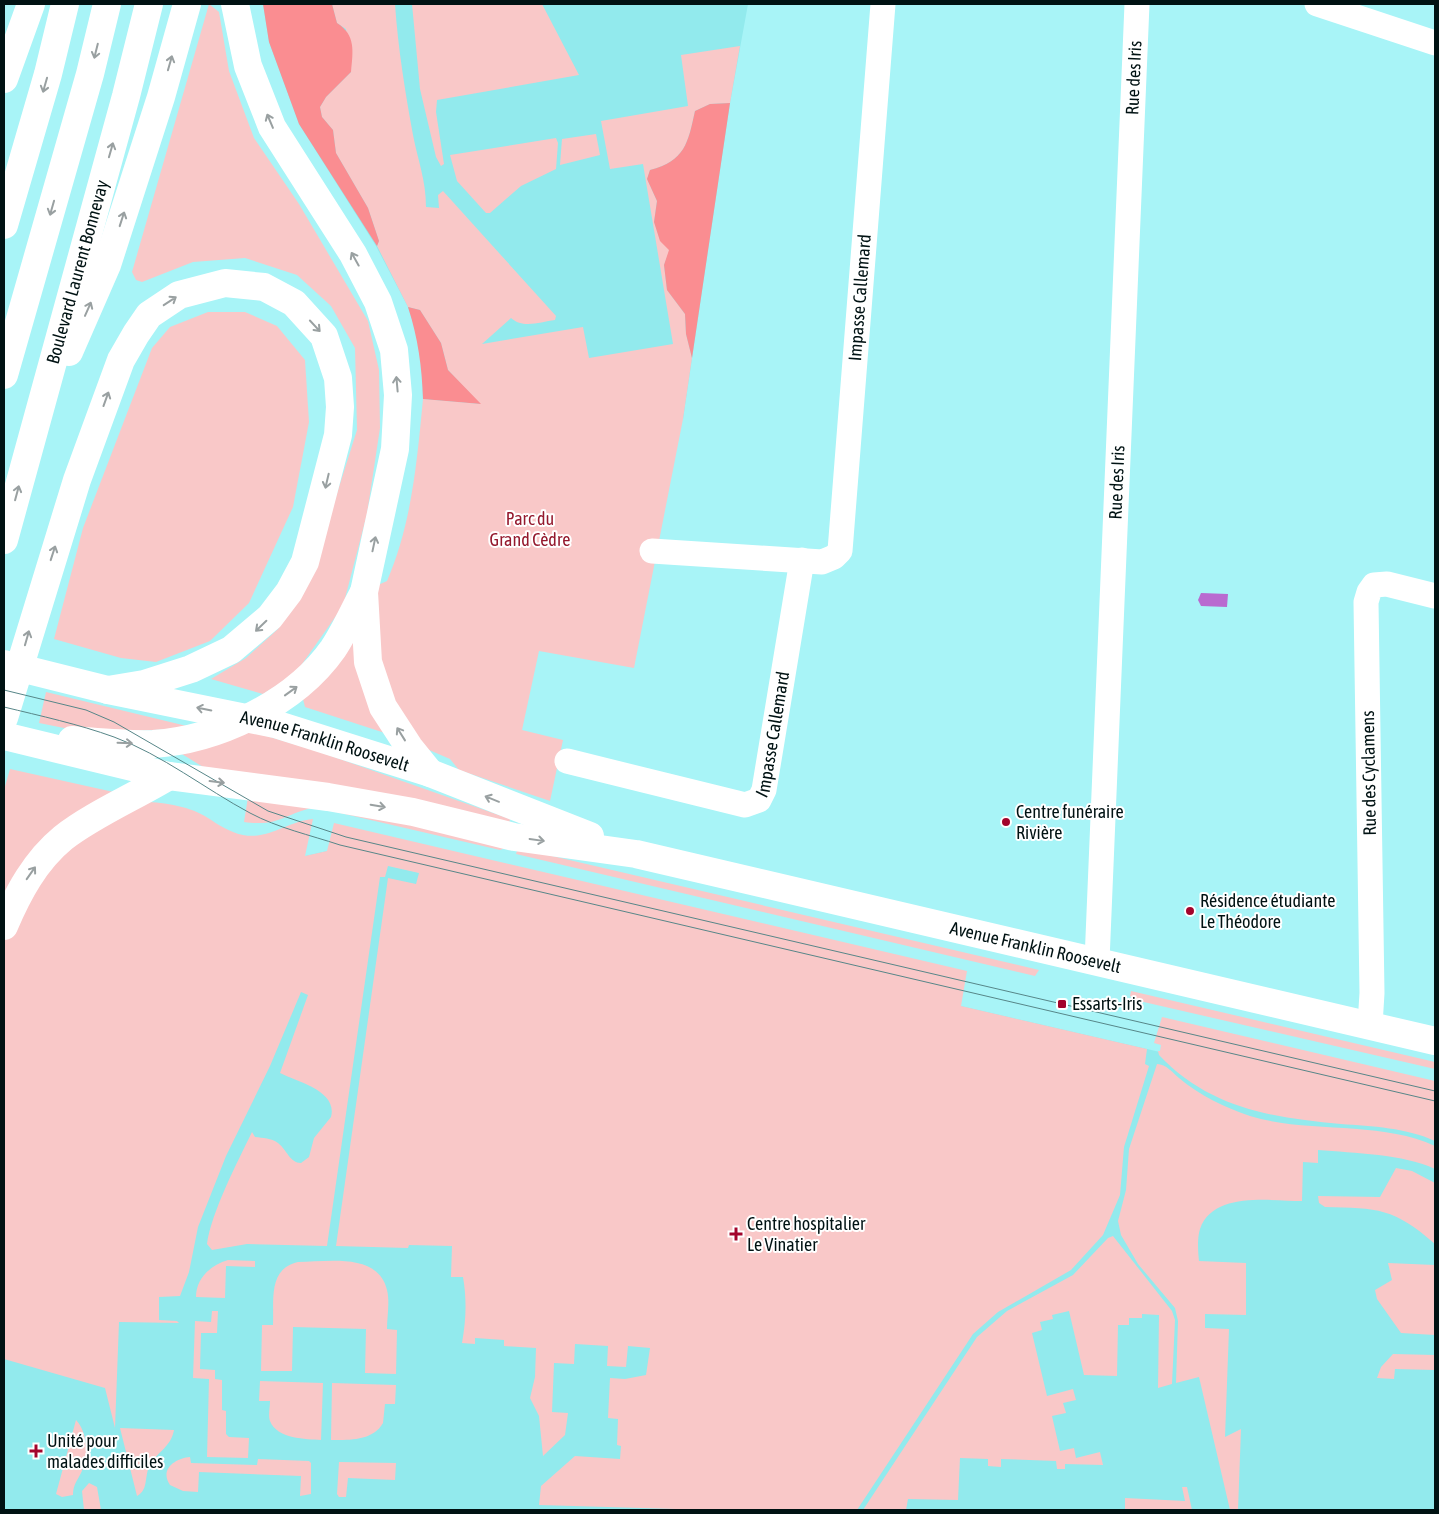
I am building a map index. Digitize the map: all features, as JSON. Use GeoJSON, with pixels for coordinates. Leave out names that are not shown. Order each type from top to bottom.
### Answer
{"type":"FeatureCollection","features":[{"type":"Feature","properties":{"kind":"main road"},"geometry":{"type":"LineString","coordinates":[[4,79],[31,4]]}},
{"type":"Feature","properties":{"kind":"main road"},"geometry":{"type":"LineString","coordinates":[[4,224],[48,74],[65,4]]}},
{"type":"Feature","properties":{"kind":"main road"},"geometry":{"type":"LineString","coordinates":[[4,375],[90,74],[107,4]]}},
{"type":"Feature","properties":{"kind":"main road","name":"Boulevard Laurent Bonnevay"},"geometry":{"type":"LineString","coordinates":[[4,540],[126,96],[149,4]]}},
{"type":"Feature","properties":{"kind":"main road"},"geometry":{"type":"LineString","coordinates":[[33,434],[107,265],[161,97],[187,4]]}},
{"type":"Feature","properties":{"kind":"main road"},"geometry":{"type":"LineString","coordinates":[[235,4],[248,66],[272,127],[353,254],[378,302],[394,350],[398,395],[395,448],[364,592],[368,662],[383,707],[409,747],[430,773]]}},
{"type":"Feature","properties":{"kind":"main road"},"geometry":{"type":"LineString","coordinates":[[108,690],[144,684],[191,669],[231,650],[270,617],[289,592],[305,562],[338,435],[340,407],[338,378],[324,336],[294,303],[264,287],[225,283],[179,295],[149,315],[121,360],[76,480],[38,599],[4,730],[153,744],[215,730],[251,718],[302,682],[333,649],[364,592]]}},
{"type":"Feature","properties":{"kind":"main road","name":"Avenue Franklin Roosevelt"},"geometry":{"type":"LineString","coordinates":[[4,664],[108,690],[251,718],[430,773],[636,854]]}},
{"type":"Feature","properties":{"kind":"main road","name":"Avenue Franklin Roosevelt"},"geometry":{"type":"LineString","coordinates":[[4,730],[169,776],[328,797],[413,812],[514,837],[636,854],[1435,1041]]}},
{"type":"Feature","properties":{"kind":"main road"},"geometry":{"type":"LineString","coordinates":[[4,926],[23,885],[40,860],[64,838],[169,776]]}},
{"type":"Feature","properties":{"kind":"street","name":"Impasse Callemard"},"geometry":{"type":"LineString","coordinates":[[652,551],[822,562],[834,557],[840,551],[883,4]]}},
{"type":"Feature","properties":{"kind":"street","name":"Rue des Iris"},"geometry":{"type":"LineString","coordinates":[[1097,961],[1137,4]]}},
{"type":"Feature","properties":{"kind":"street"},"geometry":{"type":"LineString","coordinates":[[1317,4],[1435,44]]}},
{"type":"Feature","properties":{"kind":"street","name":"Impasse Callemard"},"geometry":{"type":"LineString","coordinates":[[567,761],[745,805],[759,800],[764,790],[802,560]]}},
{"type":"Feature","properties":{"kind":"street","name":"Rue des Cyclamens"},"geometry":{"type":"LineString","coordinates":[[1370,1025],[1372,993],[1366,602],[1369,592],[1374,585],[1387,584],[1435,596]]}},
{"type":"Feature","properties":{"kind":"shaded area"},"geometry":{"type":"Polygon","coordinates":[[[263,4],[748,4],[730,103],[683,419],[423,399],[422,370],[417,335],[408,307],[376,246],[299,124],[269,42],[263,4]]]}},
{"type":"Feature","properties":{"kind":"shaded area"},"geometry":{"type":"Polygon","coordinates":[[[263,4],[332,4],[337,23],[350,38],[352,44],[351,72],[326,97],[320,107],[322,117],[333,130],[336,153],[368,208],[379,241],[377,246],[299,124],[269,42],[263,4]]]}},
{"type":"Feature","properties":{"kind":"shaded area"},"geometry":{"type":"Polygon","coordinates":[[[730,103],[692,358],[686,334],[685,314],[667,290],[664,265],[669,250],[660,241],[654,222],[657,201],[647,179],[650,170],[671,161],[683,149],[690,132],[695,111],[710,104],[730,103]]]}},
{"type":"Feature","properties":{"kind":"shaded area"},"geometry":{"type":"Polygon","coordinates":[[[408,307],[420,310],[441,343],[448,370],[481,404],[423,399],[419,353],[408,307]]]}},
{"type":"Feature","properties":{"kind":"shaded area"},"geometry":{"type":"Polygon","coordinates":[[[1201,593],[1228,594],[1227,607],[1201,606],[1198,600],[1201,593]]]}},
{"type":"Feature","properties":{"kind":"shaded area","name":"Centre hospitalier Le Vinatier"},"geometry":{"type":"Polygon","coordinates":[[[327,851],[960,1000],[961,1006],[1160,1052],[1435,1111],[1435,1510],[4,1510],[4,1357],[131,896],[327,851]]]}},
{"type":"Feature","properties":{"kind":"green space"},"geometry":{"type":"Polygon","coordinates":[[[209,4],[219,12],[229,71],[254,138],[299,204],[368,321],[379,370],[380,428],[367,514],[343,606],[295,674],[263,694],[211,679],[246,658],[278,629],[300,597],[328,522],[357,430],[355,348],[331,306],[297,275],[245,258],[193,262],[142,282],[136,280],[132,272],[209,4]]]}},
{"type":"Feature","properties":{"kind":"green space","name":"Parc du Grand Cèdre"},"geometry":{"type":"Polygon","coordinates":[[[332,4],[395,4],[405,86],[423,179],[426,207],[439,208],[438,195],[443,191],[556,316],[555,320],[532,324],[521,323],[511,318],[482,344],[583,327],[589,358],[673,344],[643,164],[610,169],[601,121],[688,106],[681,55],[740,46],[730,103],[710,104],[695,111],[690,132],[683,149],[671,161],[650,170],[647,179],[657,201],[654,222],[660,240],[670,250],[664,265],[667,290],[685,314],[686,334],[692,358],[683,419],[634,668],[539,651],[522,730],[563,740],[550,801],[459,770],[450,759],[420,746],[393,708],[374,648],[378,585],[387,581],[408,514],[416,469],[423,399],[480,404],[448,370],[441,343],[420,310],[408,307],[377,246],[379,241],[368,208],[336,153],[333,130],[322,117],[320,107],[326,97],[351,72],[346,29],[337,23],[332,4]]]}},
{"type":"Feature","properties":{"kind":"green space"},"geometry":{"type":"Polygon","coordinates":[[[412,4],[542,4],[579,75],[437,100],[436,112],[444,164],[441,166],[436,157],[420,89],[412,4]]]}},
{"type":"Feature","properties":{"kind":"green space"},"geometry":{"type":"Polygon","coordinates":[[[596,134],[600,155],[560,165],[562,139],[596,134]]]}},
{"type":"Feature","properties":{"kind":"green space"},"geometry":{"type":"Polygon","coordinates":[[[556,138],[558,143],[556,169],[521,186],[490,213],[486,213],[457,181],[450,155],[556,138]]]}},
{"type":"Feature","properties":{"kind":"green space"},"geometry":{"type":"Polygon","coordinates":[[[208,312],[245,312],[277,326],[305,360],[309,422],[293,507],[249,603],[210,641],[156,662],[121,658],[54,639],[83,528],[152,348],[170,327],[208,312]]]}},
{"type":"Feature","properties":{"kind":"green space"},"geometry":{"type":"Polygon","coordinates":[[[350,642],[357,643],[388,734],[305,707],[303,699],[350,642]]]}},
{"type":"Feature","properties":{"kind":"green space"},"geometry":{"type":"Polygon","coordinates":[[[46,692],[195,728],[89,733],[39,723],[46,692]]]}},
{"type":"Feature","properties":{"kind":"green space"},"geometry":{"type":"Polygon","coordinates":[[[243,729],[317,751],[510,819],[509,824],[208,770],[177,751],[243,729]]]}},
{"type":"Feature","properties":{"kind":"green space"},"geometry":{"type":"Polygon","coordinates":[[[10,769],[118,793],[4,903],[4,790],[10,769]]]}},
{"type":"Feature","properties":{"kind":"green space"},"geometry":{"type":"Polygon","coordinates":[[[248,797],[315,807],[266,823],[244,822],[248,797]]]}},
{"type":"Feature","properties":{"kind":"green space"},"geometry":{"type":"Polygon","coordinates":[[[145,802],[186,808],[238,834],[252,836],[270,833],[304,820],[313,819],[305,856],[327,851],[334,823],[967,971],[961,1006],[1147,1049],[1145,1064],[1149,1066],[1124,1147],[1120,1195],[1103,1235],[1071,1270],[998,1312],[973,1334],[857,1510],[710,1510],[539,1505],[541,1486],[575,1456],[620,1459],[621,1446],[617,1445],[618,1419],[608,1418],[610,1378],[625,1379],[646,1375],[650,1348],[628,1346],[626,1367],[607,1366],[608,1346],[575,1344],[574,1364],[554,1363],[552,1412],[568,1413],[565,1435],[543,1456],[539,1416],[530,1398],[535,1377],[536,1348],[504,1346],[504,1340],[475,1338],[475,1344],[462,1343],[466,1310],[465,1294],[463,1277],[451,1277],[452,1246],[409,1245],[408,1248],[336,1246],[388,878],[416,884],[419,873],[388,866],[385,877],[380,877],[327,1246],[247,1244],[212,1250],[207,1244],[219,1203],[252,1132],[255,1137],[270,1139],[278,1143],[291,1159],[301,1163],[309,1157],[314,1138],[331,1117],[332,1108],[329,1100],[323,1094],[306,1084],[280,1073],[308,995],[301,992],[270,1066],[226,1156],[198,1227],[189,1272],[180,1296],[159,1297],[159,1320],[177,1321],[179,1323],[119,1322],[115,1428],[105,1388],[4,1359],[4,938],[27,891],[74,844],[145,802]]]}},
{"type":"Feature","properties":{"kind":"green space"},"geometry":{"type":"Polygon","coordinates":[[[336,812],[382,818],[505,848],[500,850],[336,812]]]}},
{"type":"Feature","properties":{"kind":"green space"},"geometry":{"type":"Polygon","coordinates":[[[518,848],[1039,970],[1035,976],[516,854],[518,848]]]}},
{"type":"Feature","properties":{"kind":"green space"},"geometry":{"type":"Polygon","coordinates":[[[1131,991],[1435,1062],[1435,1069],[1135,1000],[1130,996],[1131,991]]]}},
{"type":"Feature","properties":{"kind":"green space"},"geometry":{"type":"Polygon","coordinates":[[[1162,1017],[1435,1081],[1435,1141],[1413,1133],[1389,1128],[1266,1114],[1220,1099],[1178,1073],[1159,1055],[1158,1051],[1160,1051],[1161,1045],[1154,1043],[1162,1017]]]}},
{"type":"Feature","properties":{"kind":"green space"},"geometry":{"type":"Polygon","coordinates":[[[1157,1064],[1166,1067],[1204,1095],[1222,1105],[1250,1116],[1296,1125],[1391,1133],[1414,1138],[1435,1146],[1435,1169],[1394,1157],[1318,1150],[1318,1163],[1303,1162],[1302,1201],[1260,1200],[1230,1203],[1217,1209],[1207,1217],[1200,1229],[1198,1241],[1199,1261],[1246,1263],[1246,1315],[1205,1314],[1205,1328],[1229,1329],[1225,1437],[1241,1429],[1238,1510],[1230,1510],[1199,1377],[1176,1383],[1178,1321],[1175,1308],[1138,1264],[1121,1235],[1118,1221],[1126,1190],[1129,1149],[1157,1064]]]}},
{"type":"Feature","properties":{"kind":"green space"},"geometry":{"type":"Polygon","coordinates":[[[1396,1168],[1412,1171],[1435,1183],[1435,1244],[1408,1223],[1385,1212],[1359,1208],[1325,1207],[1319,1203],[1318,1196],[1380,1197],[1396,1168]]]}},
{"type":"Feature","properties":{"kind":"green space"},"geometry":{"type":"Polygon","coordinates":[[[1113,1236],[1172,1311],[1175,1320],[1172,1384],[1158,1388],[1159,1315],[1142,1314],[1142,1318],[1129,1318],[1129,1325],[1118,1325],[1117,1376],[1084,1375],[1069,1311],[1052,1315],[1053,1319],[1040,1322],[1042,1330],[1032,1333],[1047,1396],[1073,1389],[1076,1400],[1063,1403],[1066,1413],[1052,1416],[1060,1451],[1074,1448],[1076,1458],[1100,1452],[1103,1465],[1065,1464],[1065,1469],[1057,1469],[1056,1461],[1001,1459],[1001,1467],[988,1466],[988,1459],[960,1458],[958,1500],[908,1499],[906,1510],[863,1510],[977,1337],[1007,1311],[1073,1275],[1108,1238],[1113,1236]]]}},
{"type":"Feature","properties":{"kind":"green space"},"geometry":{"type":"Polygon","coordinates":[[[228,1260],[255,1261],[255,1267],[226,1266],[225,1298],[196,1297],[199,1284],[206,1273],[216,1265],[228,1260]]]}},
{"type":"Feature","properties":{"kind":"green space"},"geometry":{"type":"Polygon","coordinates":[[[337,1261],[363,1264],[382,1278],[388,1295],[387,1329],[397,1330],[396,1374],[365,1373],[366,1329],[293,1327],[292,1371],[261,1371],[262,1325],[273,1325],[273,1295],[277,1278],[288,1266],[298,1262],[337,1261]]]}},
{"type":"Feature","properties":{"kind":"green space"},"geometry":{"type":"Polygon","coordinates":[[[1388,1263],[1435,1265],[1435,1335],[1401,1333],[1377,1299],[1375,1290],[1392,1280],[1388,1263]]]}},
{"type":"Feature","properties":{"kind":"green space"},"geometry":{"type":"Polygon","coordinates":[[[212,1311],[218,1311],[217,1333],[201,1333],[200,1369],[215,1370],[215,1379],[222,1380],[222,1410],[226,1411],[226,1434],[229,1437],[249,1438],[248,1458],[207,1457],[209,1379],[193,1378],[195,1321],[211,1322],[212,1311]]]}},
{"type":"Feature","properties":{"kind":"green space"},"geometry":{"type":"Polygon","coordinates":[[[1393,1354],[1435,1355],[1435,1370],[1395,1369],[1394,1379],[1377,1378],[1381,1367],[1393,1354]]]}},
{"type":"Feature","properties":{"kind":"green space"},"geometry":{"type":"Polygon","coordinates":[[[260,1381],[323,1383],[321,1440],[292,1437],[285,1435],[274,1427],[269,1419],[270,1401],[259,1401],[260,1381]]]}},
{"type":"Feature","properties":{"kind":"green space"},"geometry":{"type":"Polygon","coordinates":[[[332,1383],[396,1385],[395,1404],[385,1404],[383,1423],[373,1433],[360,1438],[331,1440],[332,1383]]]}},
{"type":"Feature","properties":{"kind":"green space"},"geometry":{"type":"Polygon","coordinates":[[[76,1420],[85,1438],[86,1453],[84,1467],[74,1486],[73,1495],[62,1497],[56,1494],[76,1420]]]}},
{"type":"Feature","properties":{"kind":"green space"},"geometry":{"type":"Polygon","coordinates":[[[120,1428],[174,1430],[170,1441],[150,1465],[145,1486],[137,1496],[120,1428]]]}},
{"type":"Feature","properties":{"kind":"green space"},"geometry":{"type":"Polygon","coordinates":[[[190,1457],[191,1463],[257,1465],[258,1459],[309,1461],[311,1463],[311,1494],[300,1496],[301,1476],[199,1472],[198,1492],[183,1491],[170,1485],[167,1479],[168,1469],[175,1462],[190,1457]]]}},
{"type":"Feature","properties":{"kind":"green space"},"geometry":{"type":"Polygon","coordinates":[[[339,1462],[396,1463],[395,1480],[348,1478],[346,1497],[339,1497],[337,1494],[339,1462]]]}},
{"type":"Feature","properties":{"kind":"green space"},"geometry":{"type":"Polygon","coordinates":[[[89,1483],[97,1487],[101,1510],[84,1510],[82,1491],[89,1483]]]}},
{"type":"Feature","properties":{"kind":"green space"},"geometry":{"type":"Polygon","coordinates":[[[1182,1487],[1187,1487],[1192,1510],[1125,1510],[1125,1498],[1185,1501],[1182,1487]]]}},
{"type":"Feature","properties":{"kind":"tram line"},"geometry":{"type":"LineString","coordinates":[[4,690],[86,710],[114,722],[268,811],[346,837],[1435,1091]]}},
{"type":"Feature","properties":{"kind":"tram line"},"geometry":{"type":"LineString","coordinates":[[4,707],[73,724],[132,744],[250,813],[283,827],[340,845],[1435,1101]]}},
{"type":"Feature","properties":{"kind":"place","name":"Centre funéraire Rivière"},"geometry":{"type":"Point","coordinates":[1006,822]}},
{"type":"Feature","properties":{"kind":"place","name":"Résidence étudiante Le Théodore"},"geometry":{"type":"Point","coordinates":[1190,911]}},
{"type":"Feature","properties":{"kind":"place","name":"Essarts-Iris"},"geometry":{"type":"Point","coordinates":[1062,1004]}},
{"type":"Feature","properties":{"kind":"place","name":"Centre hospitalier Le Vinatier"},"geometry":{"type":"Point","coordinates":[736,1234]}},
{"type":"Feature","properties":{"kind":"place","name":"Unité pour malades difficiles"},"geometry":{"type":"Point","coordinates":[36,1451]}}]}
